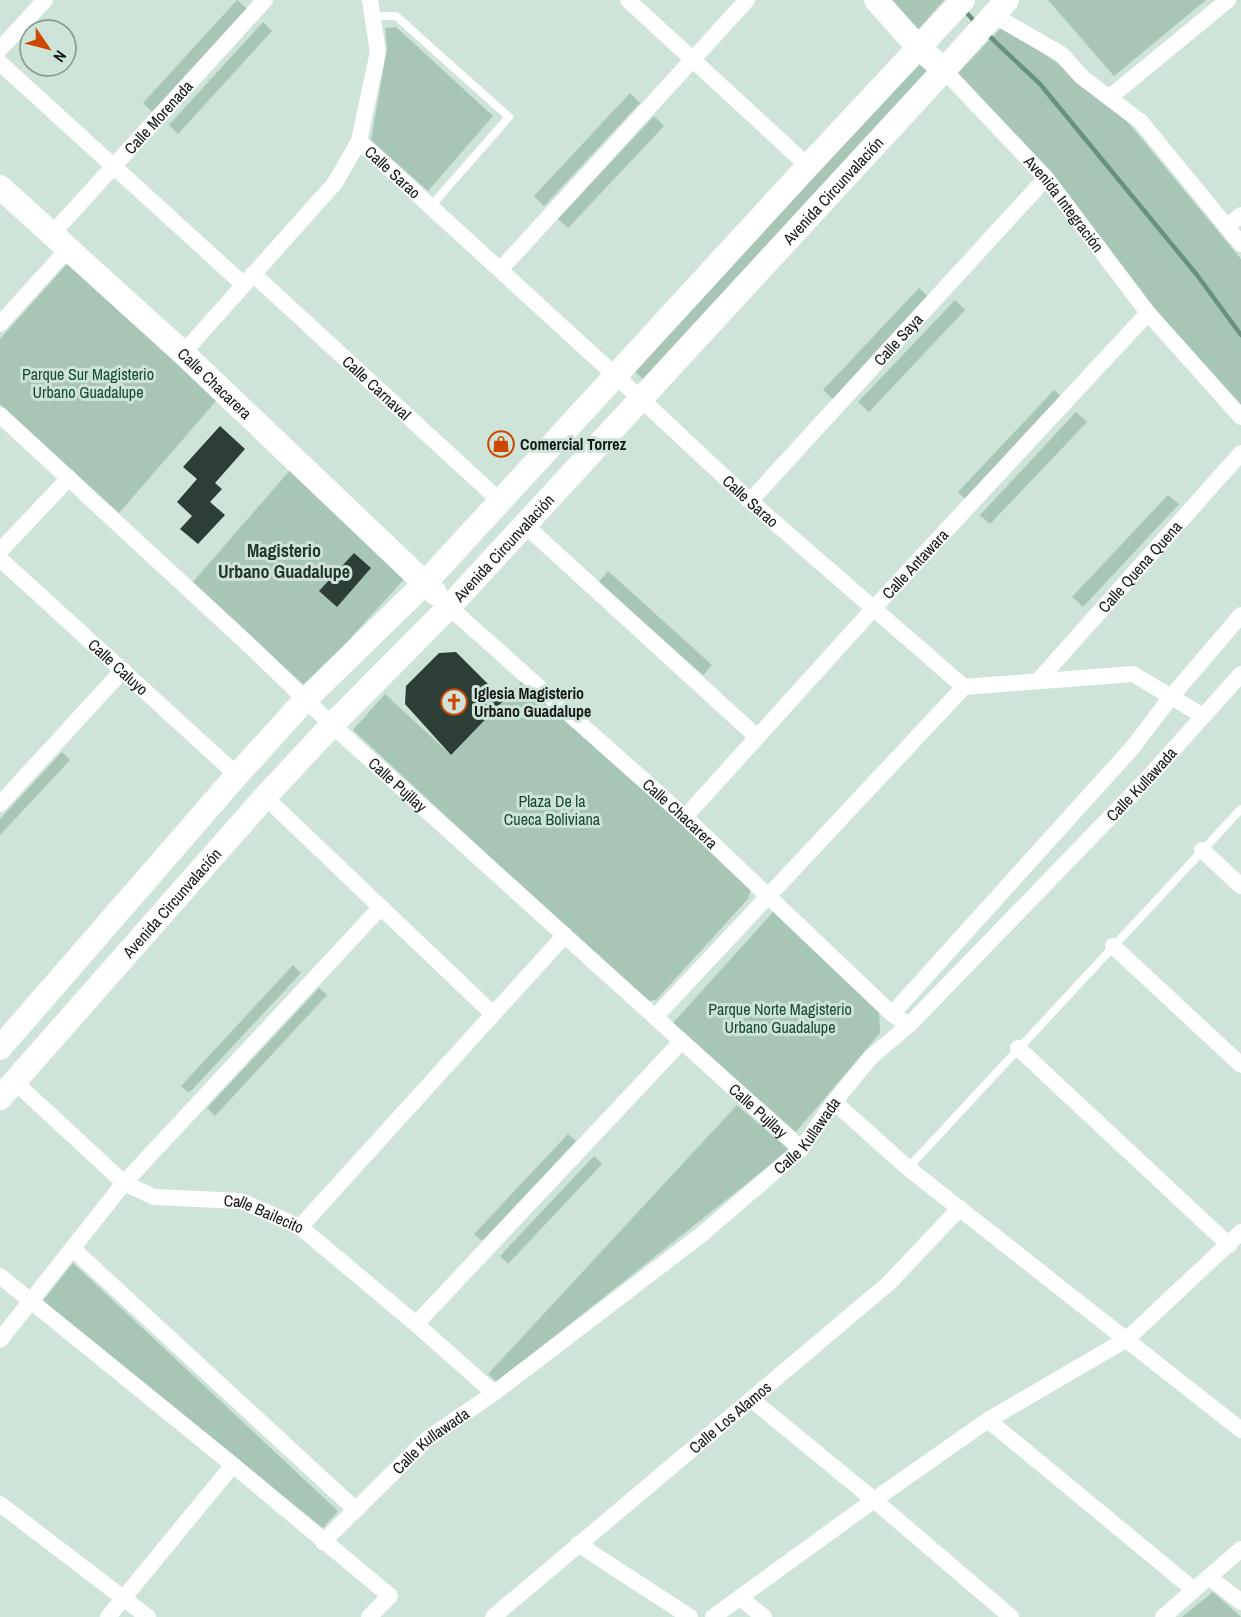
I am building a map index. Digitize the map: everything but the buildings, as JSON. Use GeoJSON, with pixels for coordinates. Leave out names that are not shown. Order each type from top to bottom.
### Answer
{"type":"FeatureCollection","features":[{"type":"Feature","properties":{"kind":"main road","name":"Avenida Integración"},"geometry":{"type":"LineString","coordinates":[[876,0],[918,47],[944,70]]}},
{"type":"Feature","properties":{"kind":"main road","name":"Avenida Circunvalación"},"geometry":{"type":"LineString","coordinates":[[0,1048],[306,699],[425,583],[958,4]]}},
{"type":"Feature","properties":{"kind":"main road","name":"Avenida Circunvalación"},"geometry":{"type":"LineString","coordinates":[[8,1090],[266,797],[332,725],[449,607],[990,18]]}},
{"type":"Feature","properties":{"kind":"main road","name":"Calle Chacarera"},"geometry":{"type":"LineString","coordinates":[[0,187],[183,353],[449,607]]}},
{"type":"Feature","properties":{"kind":"street"},"geometry":{"type":"LineString","coordinates":[[0,49],[45,0]]}},
{"type":"Feature","properties":{"kind":"street","name":"Calle Morenada"},"geometry":{"type":"LineString","coordinates":[[0,324],[115,166],[265,0]]}},
{"type":"Feature","properties":{"kind":"street"},"geometry":{"type":"LineString","coordinates":[[628,0],[808,166]]}},
{"type":"Feature","properties":{"kind":"street"},"geometry":{"type":"LineString","coordinates":[[500,270],[747,0]]}},
{"type":"Feature","properties":{"kind":"street"},"geometry":{"type":"LineString","coordinates":[[1110,97],[1228,0]]}},
{"type":"Feature","properties":{"kind":"street"},"geometry":{"type":"LineString","coordinates":[[183,353],[335,183],[359,141],[378,52],[372,8]]}},
{"type":"Feature","properties":{"kind":"street"},"geometry":{"type":"LineString","coordinates":[[990,18],[1061,54],[1083,78],[1141,122],[1241,244]]}},
{"type":"Feature","properties":{"kind":"street","name":"Calle Carnaval"},"geometry":{"type":"LineString","coordinates":[[0,63],[500,501]]}},
{"type":"Feature","properties":{"kind":"street","name":"Avenida Integración"},"geometry":{"type":"LineString","coordinates":[[944,70],[1046,178],[1148,313],[1241,417]]}},
{"type":"Feature","properties":{"kind":"street","name":"Calle Sarao"},"geometry":{"type":"LineString","coordinates":[[359,141],[750,501],[964,687]]}},
{"type":"Feature","properties":{"kind":"street","name":"Calle Saya"},"geometry":{"type":"LineString","coordinates":[[750,501],[1046,178]]}},
{"type":"Feature","properties":{"kind":"street"},"geometry":{"type":"LineString","coordinates":[[1227,226],[1241,215]]}},
{"type":"Feature","properties":{"kind":"street","name":"Calle Antawara"},"geometry":{"type":"LineString","coordinates":[[685,817],[874,608],[1148,313]]}},
{"type":"Feature","properties":{"kind":"street","name":"Calle Pujllay"},"geometry":{"type":"LineString","coordinates":[[0,415],[332,725],[801,1149]]}},
{"type":"Feature","properties":{"kind":"street","name":"Calle Quena Quena"},"geometry":{"type":"LineString","coordinates":[[1038,681],[1241,453]]}},
{"type":"Feature","properties":{"kind":"street"},"geometry":{"type":"LineString","coordinates":[[0,551],[69,478]]}},
{"type":"Feature","properties":{"kind":"street"},"geometry":{"type":"LineString","coordinates":[[525,525],[757,737]]}},
{"type":"Feature","properties":{"kind":"street","name":"Calle Caluyo"},"geometry":{"type":"LineString","coordinates":[[0,559],[237,775]]}},
{"type":"Feature","properties":{"kind":"street","name":"Calle Chacarera"},"geometry":{"type":"LineString","coordinates":[[449,607],[685,817],[892,1014],[909,1025]]}},
{"type":"Feature","properties":{"kind":"street"},"geometry":{"type":"LineString","coordinates":[[892,1014],[1133,747],[1171,697],[1241,615]]}},
{"type":"Feature","properties":{"kind":"street"},"geometry":{"type":"LineString","coordinates":[[0,804],[123,670]]}},
{"type":"Feature","properties":{"kind":"street"},"geometry":{"type":"LineString","coordinates":[[655,1017],[964,687],[1133,674],[1203,716]]}},
{"type":"Feature","properties":{"kind":"street","name":"Calle Kullawada"},"geometry":{"type":"LineString","coordinates":[[323,1542],[427,1439],[494,1394],[701,1235],[801,1149],[834,1102],[871,1057],[909,1025],[1146,780],[1241,674]]}},
{"type":"Feature","properties":{"kind":"street"},"geometry":{"type":"LineString","coordinates":[[266,797],[493,1014]]}},
{"type":"Feature","properties":{"kind":"street"},"geometry":{"type":"LineString","coordinates":[[1202,850],[1241,886]]}},
{"type":"Feature","properties":{"kind":"street"},"geometry":{"type":"LineString","coordinates":[[0,1340],[73,1250],[124,1182],[381,907]]}},
{"type":"Feature","properties":{"kind":"street"},"geometry":{"type":"LineString","coordinates":[[300,1227],[565,935]]}},
{"type":"Feature","properties":{"kind":"street"},"geometry":{"type":"LineString","coordinates":[[1113,946],[1241,1065]]}},
{"type":"Feature","properties":{"kind":"street"},"geometry":{"type":"LineString","coordinates":[[416,1324],[681,1042]]}},
{"type":"Feature","properties":{"kind":"street"},"geometry":{"type":"LineString","coordinates":[[1018,1048],[1229,1245]]}},
{"type":"Feature","properties":{"kind":"street","name":"Calle Bailecito"},"geometry":{"type":"LineString","coordinates":[[8,1090],[124,1182],[154,1197],[241,1201],[300,1227],[416,1324],[494,1394]]}},
{"type":"Feature","properties":{"kind":"street"},"geometry":{"type":"LineString","coordinates":[[834,1102],[908,1168],[1241,1430]]}},
{"type":"Feature","properties":{"kind":"street","name":"Calle Los Alamos"},"geometry":{"type":"LineString","coordinates":[[493,1617],[889,1283],[960,1208]]}},
{"type":"Feature","properties":{"kind":"street"},"geometry":{"type":"LineString","coordinates":[[713,1617],[988,1420],[1127,1339],[1241,1232]]}},
{"type":"Feature","properties":{"kind":"street"},"geometry":{"type":"LineString","coordinates":[[73,1250],[356,1510]]}},
{"type":"Feature","properties":{"kind":"street"},"geometry":{"type":"LineString","coordinates":[[0,1276],[390,1596],[369,1617]]}},
{"type":"Feature","properties":{"kind":"street"},"geometry":{"type":"LineString","coordinates":[[751,1399],[1011,1617]]}},
{"type":"Feature","properties":{"kind":"street"},"geometry":{"type":"LineString","coordinates":[[988,1420],[1194,1590]]}},
{"type":"Feature","properties":{"kind":"street"},"geometry":{"type":"LineString","coordinates":[[108,1617],[233,1465]]}},
{"type":"Feature","properties":{"kind":"street"},"geometry":{"type":"LineString","coordinates":[[0,1504],[148,1617]]}},
{"type":"Feature","properties":{"kind":"street"},"geometry":{"type":"LineString","coordinates":[[578,1544],[690,1617]]}},
{"type":"Feature","properties":{"kind":"street"},"geometry":{"type":"LineString","coordinates":[[1163,1617],[1241,1549]]}},
{"type":"Feature","properties":{"kind":"street"},"geometry":{"type":"LineString","coordinates":[[1209,1577],[1241,1602]]}},
{"type":"Feature","properties":{"kind":"street"},"geometry":{"type":"LineString","coordinates":[[740,1598],[764,1617]]}},
{"type":"Feature","properties":{"kind":"lane"},"geometry":{"type":"LineString","coordinates":[[372,8],[396,15],[509,117],[430,206]]}},
{"type":"Feature","properties":{"kind":"lane"},"geometry":{"type":"LineString","coordinates":[[908,1168],[1241,808]]}},
{"type":"Feature","properties":{"kind":"green space"},"geometry":{"type":"Polygon","coordinates":[[[237,0],[247,9],[152,112],[143,103],[237,0]]]}},
{"type":"Feature","properties":{"kind":"green space"},"geometry":{"type":"Polygon","coordinates":[[[889,0],[944,0],[916,32],[889,0]]]}},
{"type":"Feature","properties":{"kind":"green space"},"geometry":{"type":"Polygon","coordinates":[[[1048,0],[1206,0],[1114,76],[1048,0]]]}},
{"type":"Feature","properties":{"kind":"green space"},"geometry":{"type":"Polygon","coordinates":[[[263,22],[272,31],[178,134],[169,125],[263,22]]]}},
{"type":"Feature","properties":{"kind":"green space"},"geometry":{"type":"Polygon","coordinates":[[[1003,26],[1060,65],[1075,82],[1122,115],[1241,259],[1241,407],[1150,303],[958,73],[1003,26]]]}},
{"type":"Feature","properties":{"kind":"green space"},"geometry":{"type":"Polygon","coordinates":[[[396,27],[493,116],[428,191],[371,140],[387,48],[385,28],[396,27]]]}},
{"type":"Feature","properties":{"kind":"green space"},"geometry":{"type":"Polygon","coordinates":[[[923,62],[928,74],[646,382],[632,369],[916,63],[923,62]]]}},
{"type":"Feature","properties":{"kind":"green space"},"geometry":{"type":"Polygon","coordinates":[[[630,93],[640,103],[544,206],[534,196],[630,93]]]}},
{"type":"Feature","properties":{"kind":"green space"},"geometry":{"type":"Polygon","coordinates":[[[654,116],[664,126],[568,228],[558,219],[654,116]]]}},
{"type":"Feature","properties":{"kind":"green space","name":"Parque Sur Magisterio Urbano Guadalupe"},"geometry":{"type":"Polygon","coordinates":[[[68,263],[217,400],[119,513],[0,404],[0,339],[68,263]]]}},
{"type":"Feature","properties":{"kind":"green space"},"geometry":{"type":"Polygon","coordinates":[[[919,288],[930,298],[834,400],[823,390],[919,288]]]}},
{"type":"Feature","properties":{"kind":"green space"},"geometry":{"type":"Polygon","coordinates":[[[955,300],[965,310],[869,412],[858,402],[955,300]]]}},
{"type":"Feature","properties":{"kind":"green space"},"geometry":{"type":"Polygon","coordinates":[[[1054,390],[1064,399],[968,502],[958,492],[1054,390]]]}},
{"type":"Feature","properties":{"kind":"green space"},"geometry":{"type":"Polygon","coordinates":[[[1076,412],[1087,422],[990,524],[980,515],[1076,412]]]}},
{"type":"Feature","properties":{"kind":"green space"},"geometry":{"type":"Polygon","coordinates":[[[291,469],[407,576],[306,687],[193,582],[291,469]]]}},
{"type":"Feature","properties":{"kind":"green space"},"geometry":{"type":"Polygon","coordinates":[[[1168,495],[1179,504],[1083,607],[1072,597],[1168,495]]]}},
{"type":"Feature","properties":{"kind":"green space"},"geometry":{"type":"Polygon","coordinates":[[[608,571],[712,665],[703,675],[599,582],[608,571]]]}},
{"type":"Feature","properties":{"kind":"green space","name":"Plaza De la Cueca Boliviana"},"geometry":{"type":"Polygon","coordinates":[[[524,679],[751,889],[748,899],[656,1000],[646,1001],[353,730],[385,694],[451,755],[524,679]]]}},
{"type":"Feature","properties":{"kind":"green space"},"geometry":{"type":"Polygon","coordinates":[[[62,752],[70,760],[0,835],[0,819],[62,752]]]}},
{"type":"Feature","properties":{"kind":"green space","name":"Parque Norte Magisterio Urbano Guadalupe"},"geometry":{"type":"Polygon","coordinates":[[[774,911],[879,1007],[880,1033],[796,1132],[673,1023],[774,911]]]}},
{"type":"Feature","properties":{"kind":"green space"},"geometry":{"type":"Polygon","coordinates":[[[293,965],[301,973],[189,1093],[181,1086],[293,965]]]}},
{"type":"Feature","properties":{"kind":"green space"},"geometry":{"type":"Polygon","coordinates":[[[319,988],[327,995],[215,1116],[207,1108],[319,988]]]}},
{"type":"Feature","properties":{"kind":"green space"},"geometry":{"type":"Polygon","coordinates":[[[737,1105],[789,1150],[497,1382],[488,1374],[737,1105]]]}},
{"type":"Feature","properties":{"kind":"green space"},"geometry":{"type":"Polygon","coordinates":[[[568,1134],[576,1141],[482,1241],[474,1234],[568,1134]]]}},
{"type":"Feature","properties":{"kind":"green space"},"geometry":{"type":"Polygon","coordinates":[[[594,1156],[602,1164],[508,1264],[500,1256],[594,1156]]]}},
{"type":"Feature","properties":{"kind":"green space"},"geometry":{"type":"Polygon","coordinates":[[[73,1263],[338,1511],[323,1528],[42,1302],[73,1263]]]}},
{"type":"Feature","properties":{"kind":"green space"},"geometry":{"type":"Polygon","coordinates":[[[1213,1592],[1241,1617],[1182,1617],[1213,1592]]]}},
{"type":"Feature","properties":{"kind":"waterway"},"geometry":{"type":"LineString","coordinates":[[964,10],[977,24]]}},
{"type":"Feature","properties":{"kind":"waterway"},"geometry":{"type":"LineString","coordinates":[[987,34],[1040,84],[1197,275],[1241,335]]}},
{"type":"Feature","properties":{"kind":"place","name":"Comercial Torrez"},"geometry":{"type":"Point","coordinates":[501,444]}},
{"type":"Feature","properties":{"kind":"place","name":"Iglesia Magisterio Urbano Guadalupe"},"geometry":{"type":"Point","coordinates":[454,702]}},
{"type":"Feature","properties":{"kind":"district","name":"Magisterio Urbano Guadalupe"},"geometry":{"type":"Point","coordinates":[284,561]}}]}
